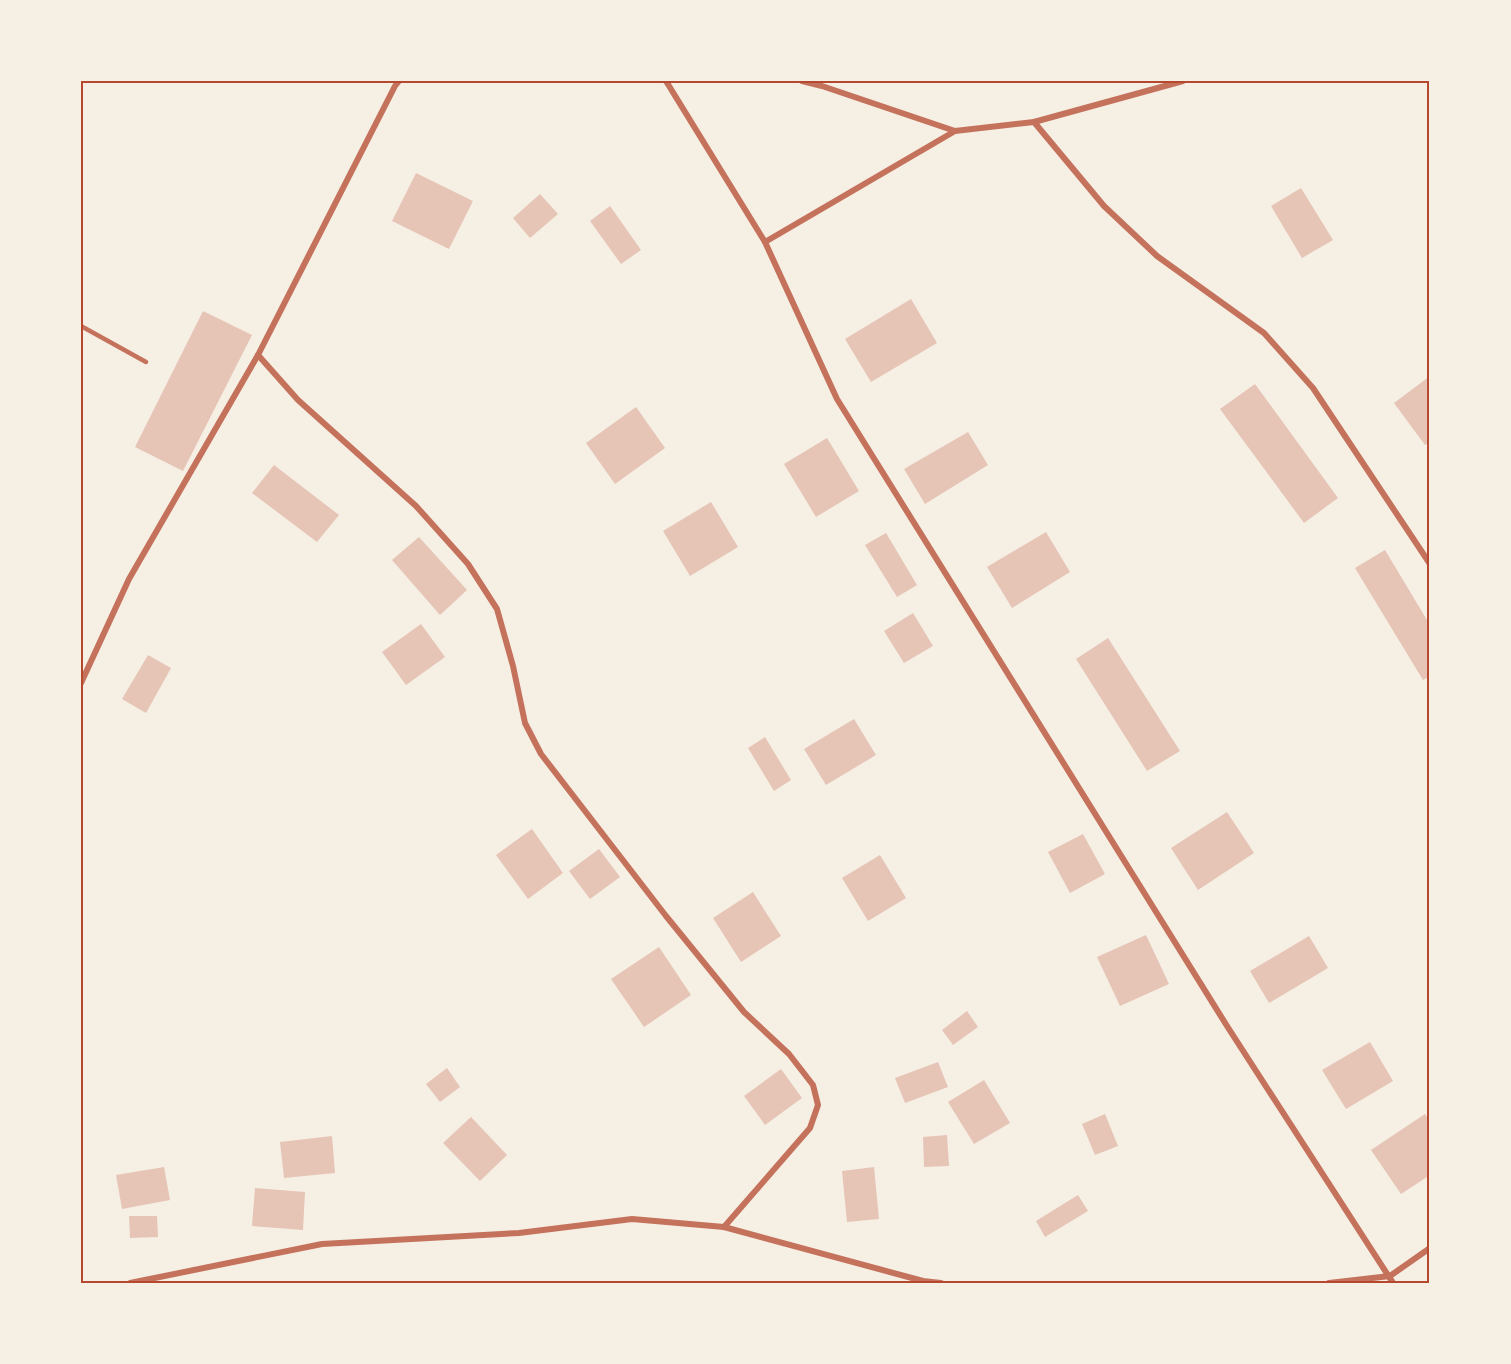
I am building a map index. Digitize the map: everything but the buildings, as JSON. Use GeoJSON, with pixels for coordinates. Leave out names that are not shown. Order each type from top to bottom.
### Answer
{"type":"FeatureCollection","features":[{"type":"Feature","properties":{"kind":"street"},"geometry":{"type":"LineString","coordinates":[[81,683],[129,579],[258,355],[399,81]]}},
{"type":"Feature","properties":{"kind":"street"},"geometry":{"type":"LineString","coordinates":[[666,81],[765,242],[837,399],[1227,1026],[1391,1280]]}},
{"type":"Feature","properties":{"kind":"street"},"geometry":{"type":"LineString","coordinates":[[802,81],[955,131]]}},
{"type":"Feature","properties":{"kind":"street"},"geometry":{"type":"LineString","coordinates":[[765,242],[955,131],[1034,122],[1183,81]]}},
{"type":"Feature","properties":{"kind":"street"},"geometry":{"type":"LineString","coordinates":[[1034,122],[1104,206],[1157,256],[1264,333],[1313,388],[1430,564]]}},
{"type":"Feature","properties":{"kind":"street"},"geometry":{"type":"LineString","coordinates":[[258,355],[298,400],[416,506],[468,564],[497,609],[513,666],[525,723],[541,754],[666,916],[744,1011],[789,1054],[813,1085],[818,1105],[810,1128],[724,1227]]}},
{"type":"Feature","properties":{"kind":"street"},"geometry":{"type":"LineString","coordinates":[[130,1283],[322,1244],[519,1233],[632,1219],[724,1227],[923,1281],[941,1283]]}},
{"type":"Feature","properties":{"kind":"street"},"geometry":{"type":"LineString","coordinates":[[1329,1283],[1391,1280],[1430,1248]]}},
{"type":"Feature","properties":{"kind":"lane"},"geometry":{"type":"LineString","coordinates":[[81,326],[146,362]]}}]}
